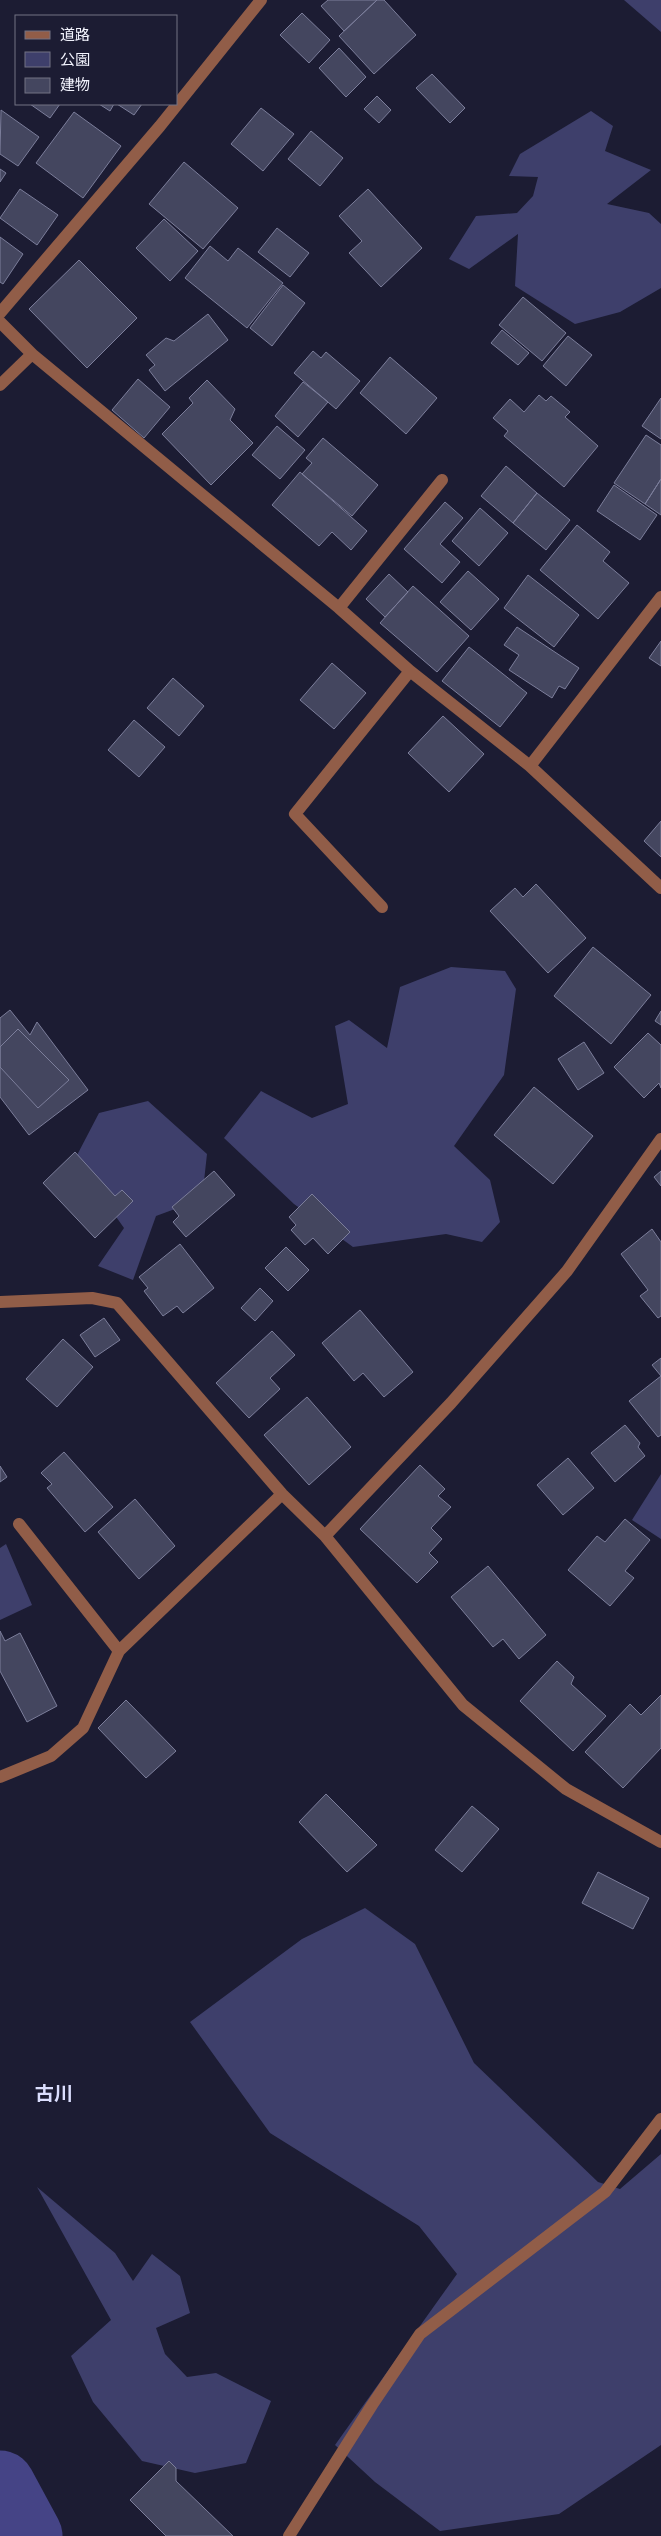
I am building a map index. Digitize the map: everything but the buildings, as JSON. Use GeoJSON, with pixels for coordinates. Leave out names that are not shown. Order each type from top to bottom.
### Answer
{"type":"FeatureCollection","features":[{"type":"Feature","properties":{"kind":"street"},"geometry":{"type":"LineString","coordinates":[[178,104],[261,0]]}},
{"type":"Feature","properties":{"kind":"street"},"geometry":{"type":"LineString","coordinates":[[0,313],[177,105]]}},
{"type":"Feature","properties":{"kind":"street"},"geometry":{"type":"LineString","coordinates":[[0,322],[32,354],[339,608],[410,671],[530,766],[661,888]]}},
{"type":"Feature","properties":{"kind":"street"},"geometry":{"type":"LineString","coordinates":[[0,385],[32,354]]}},
{"type":"Feature","properties":{"kind":"street"},"geometry":{"type":"LineString","coordinates":[[339,608],[442,480]]}},
{"type":"Feature","properties":{"kind":"street"},"geometry":{"type":"LineString","coordinates":[[530,766],[661,596]]}},
{"type":"Feature","properties":{"kind":"street"},"geometry":{"type":"LineString","coordinates":[[382,907],[295,814],[410,671]]}},
{"type":"Feature","properties":{"kind":"street"},"geometry":{"type":"LineString","coordinates":[[325,1536],[450,1403],[567,1271],[661,1139]]}},
{"type":"Feature","properties":{"kind":"street"},"geometry":{"type":"LineString","coordinates":[[0,1302],[92,1298],[118,1303],[282,1494],[325,1536],[463,1705],[566,1789],[661,1842]]}},
{"type":"Feature","properties":{"kind":"street"},"geometry":{"type":"LineString","coordinates":[[0,1777],[51,1756],[83,1728],[119,1651],[282,1494]]}},
{"type":"Feature","properties":{"kind":"street"},"geometry":{"type":"LineString","coordinates":[[20,1524],[119,1651]]}},
{"type":"Feature","properties":{"kind":"street"},"geometry":{"type":"LineString","coordinates":[[289,2536],[372,2404],[420,2334],[605,2192],[661,2119]]}},
{"type":"Feature","properties":{"kind":"green space"},"geometry":{"type":"Polygon","coordinates":[[[624,0],[661,0],[661,32],[624,0]]]}},
{"type":"Feature","properties":{"kind":"green space"},"geometry":{"type":"Polygon","coordinates":[[[591,111],[613,126],[605,151],[651,170],[607,204],[649,213],[661,224],[661,288],[620,312],[575,324],[515,286],[518,234],[469,269],[449,259],[476,216],[517,213],[533,196],[538,177],[509,176],[520,154],[591,111]]]}},
{"type":"Feature","properties":{"kind":"green space"},"geometry":{"type":"Polygon","coordinates":[[[451,967],[505,971],[516,989],[504,1075],[454,1146],[490,1180],[500,1222],[482,1242],[446,1234],[353,1247],[294,1204],[224,1138],[261,1091],[312,1118],[348,1104],[335,1026],[349,1020],[387,1048],[400,987],[451,967]]]}},
{"type":"Feature","properties":{"kind":"green space"},"geometry":{"type":"Polygon","coordinates":[[[148,1101],[207,1154],[202,1199],[156,1216],[133,1280],[98,1266],[124,1228],[75,1159],[99,1113],[148,1101]]]}},
{"type":"Feature","properties":{"kind":"green space"},"geometry":{"type":"Polygon","coordinates":[[[661,1474],[661,1539],[632,1520],[661,1474]]]}},
{"type":"Feature","properties":{"kind":"green space"},"geometry":{"type":"Polygon","coordinates":[[[6,1544],[32,1605],[0,1620],[0,1548],[6,1544]]]}},
{"type":"Feature","properties":{"kind":"green space"},"geometry":{"type":"Polygon","coordinates":[[[365,1908],[415,1944],[474,2063],[598,2182],[620,2189],[661,2154],[661,2445],[559,2514],[440,2531],[375,2482],[335,2445],[457,2274],[419,2226],[270,2133],[190,2022],[302,1939],[365,1908]]]}},
{"type":"Feature","properties":{"kind":"green space"},"geometry":{"type":"Polygon","coordinates":[[[37,2187],[115,2253],[133,2281],[152,2254],[180,2276],[190,2313],[156,2328],[165,2354],[187,2377],[216,2373],[271,2401],[246,2463],[195,2473],[142,2461],[93,2402],[71,2356],[111,2320],[37,2187]]]}},
{"type":"Feature","properties":{"kind":"waterway"},"geometry":{"type":"LineString","coordinates":[[0,2486],[27,2536]]}},
{"type":"Feature","properties":{"kind":"district","name":"古川"},"geometry":{"type":"Point","coordinates":[54,2093]}}]}
